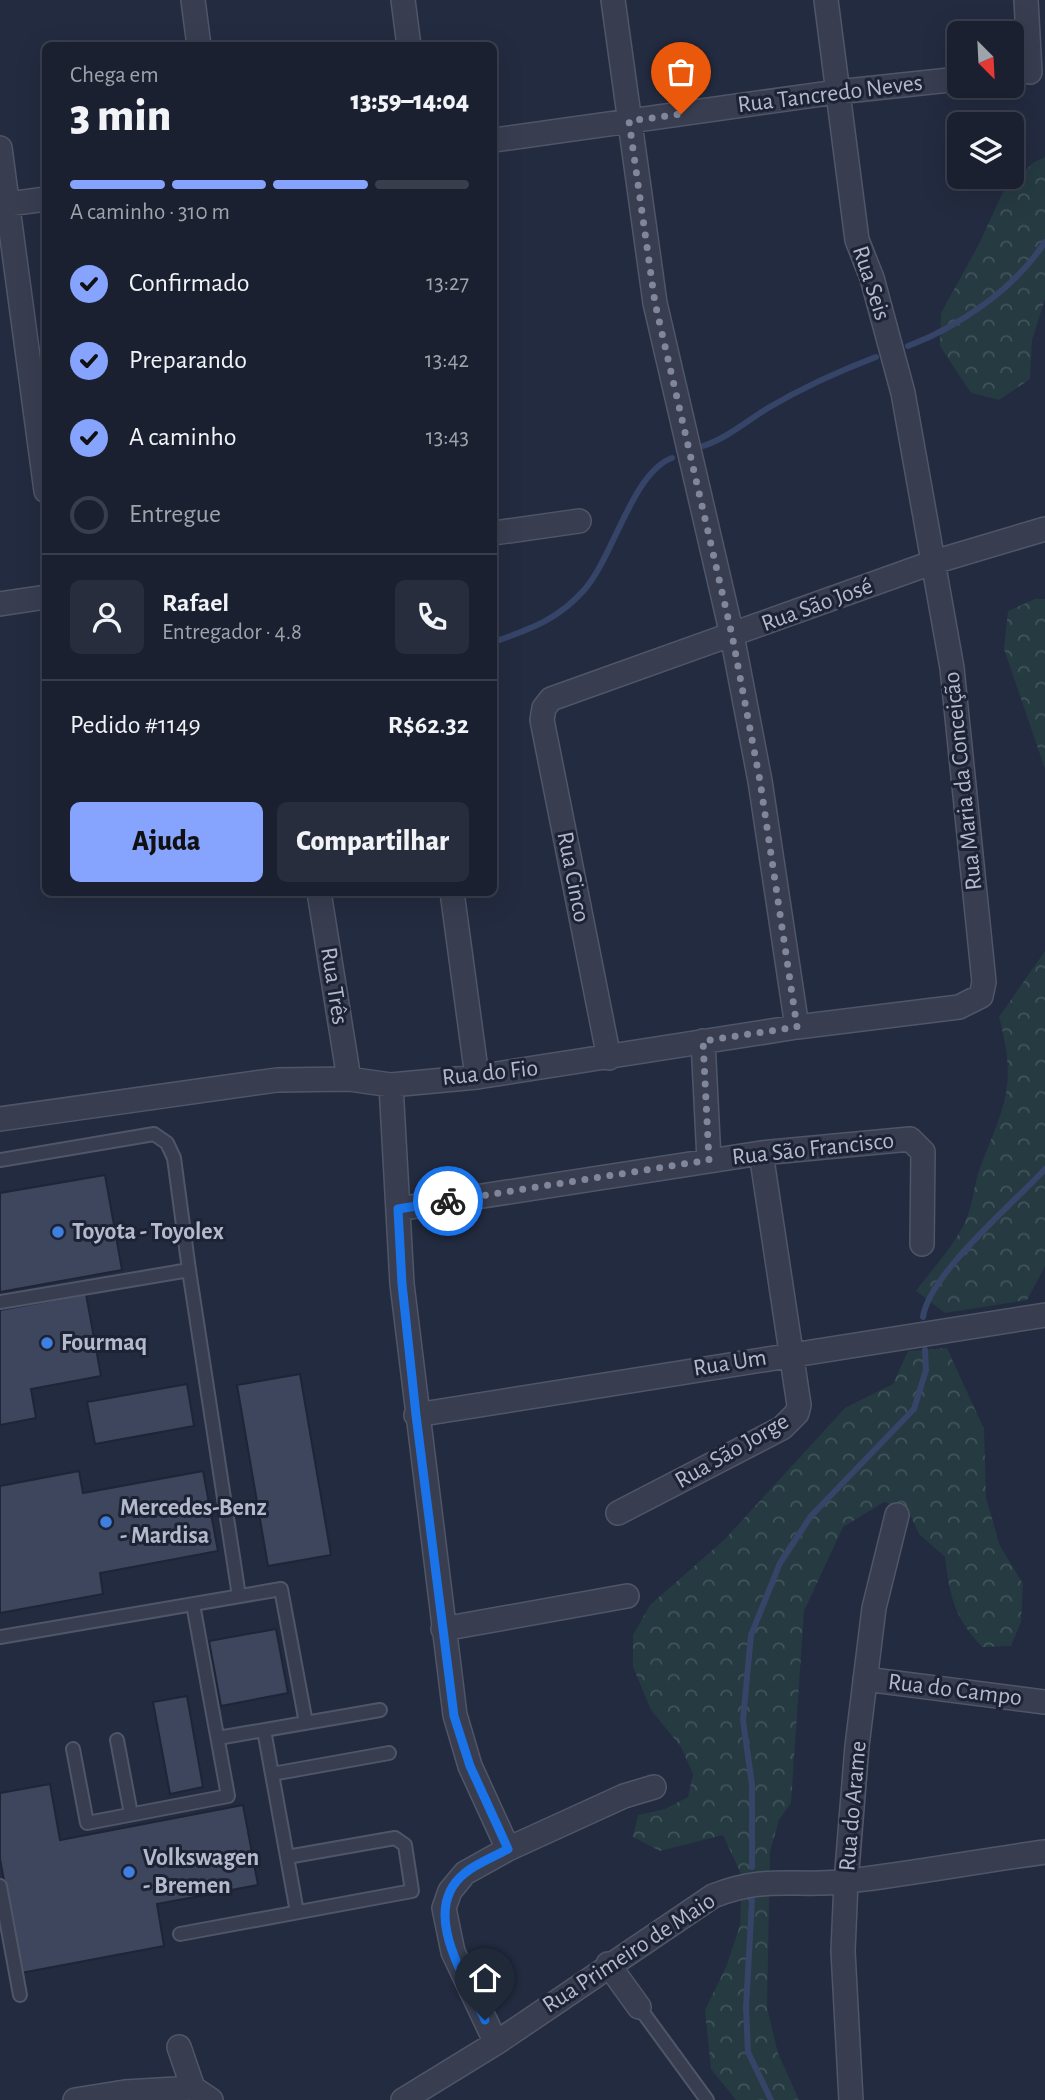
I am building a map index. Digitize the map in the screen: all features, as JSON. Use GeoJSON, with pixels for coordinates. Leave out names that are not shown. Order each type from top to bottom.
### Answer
{"type":"FeatureCollection","features":[{"type":"Feature","properties":{"kind":"street"},"geometry":{"type":"LineString","coordinates":[[193,0],[198,42]]}},
{"type":"Feature","properties":{"kind":"street"},"geometry":{"type":"LineString","coordinates":[[403,0],[408,42]]}},
{"type":"Feature","properties":{"kind":"street"},"geometry":{"type":"LineString","coordinates":[[613,0],[655,303],[732,635],[760,781],[797,1027]]}},
{"type":"Feature","properties":{"kind":"street","name":"Rua Seis"},"geometry":{"type":"LineString","coordinates":[[826,0],[857,240],[872,278],[904,393],[934,562]]}},
{"type":"Feature","properties":{"kind":"street"},"geometry":{"type":"LineString","coordinates":[[1026,0],[1029,72]]}},
{"type":"Feature","properties":{"kind":"street","name":"Rua Tancredo Neves"},"geometry":{"type":"LineString","coordinates":[[497,140],[837,92],[947,80]]}},
{"type":"Feature","properties":{"kind":"street"},"geometry":{"type":"LineString","coordinates":[[0,148],[4,204],[42,464]]}},
{"type":"Feature","properties":{"kind":"street"},"geometry":{"type":"LineString","coordinates":[[4,204],[42,199]]}},
{"type":"Feature","properties":{"kind":"street"},"geometry":{"type":"LineString","coordinates":[[497,533],[579,522]]}},
{"type":"Feature","properties":{"kind":"street","name":"Rua São José"},"geometry":{"type":"LineString","coordinates":[[551,699],[934,562],[1045,529]]}},
{"type":"Feature","properties":{"kind":"street","name":"Rua Maria da Conceição"},"geometry":{"type":"LineString","coordinates":[[934,562],[952,668],[984,982],[978,999]]}},
{"type":"Feature","properties":{"kind":"street"},"geometry":{"type":"LineString","coordinates":[[0,604],[42,598]]}},
{"type":"Feature","properties":{"kind":"street","name":"Rua Cinco"},"geometry":{"type":"LineString","coordinates":[[551,699],[544,708],[542,720],[609,1058]]}},
{"type":"Feature","properties":{"kind":"street","name":"Rua Três"},"geometry":{"type":"LineString","coordinates":[[320,896],[349,1079]]}},
{"type":"Feature","properties":{"kind":"street"},"geometry":{"type":"LineString","coordinates":[[453,896],[477,1077]]}},
{"type":"Feature","properties":{"kind":"street","name":"Rua do Fio"},"geometry":{"type":"LineString","coordinates":[[0,1119],[277,1080],[349,1079],[391,1085],[477,1077],[797,1027],[959,1007],[978,999]]}},
{"type":"Feature","properties":{"kind":"street"},"geometry":{"type":"LineString","coordinates":[[703,1041],[709,1160]]}},
{"type":"Feature","properties":{"kind":"street"},"geometry":{"type":"LineString","coordinates":[[391,1085],[402,1284],[454,1716],[470,1766],[508,1849]]}},
{"type":"Feature","properties":{"kind":"street","name":"Rua São Francisco"},"geometry":{"type":"LineString","coordinates":[[398,1209],[709,1160],[900,1139],[916,1142],[923,1152],[925,1170],[922,1244]]}},
{"type":"Feature","properties":{"kind":"street","name":"Rua São Jorge"},"geometry":{"type":"LineString","coordinates":[[618,1513],[791,1421],[799,1405],[761,1153]]}},
{"type":"Feature","properties":{"kind":"street","name":"Rua Um"},"geometry":{"type":"LineString","coordinates":[[416,1415],[791,1353],[1045,1315]]}},
{"type":"Feature","properties":{"kind":"street","name":"Rua do Arame"},"geometry":{"type":"LineString","coordinates":[[851,2100],[843,1951],[846,1882],[874,1608],[897,1515]]}},
{"type":"Feature","properties":{"kind":"street"},"geometry":{"type":"LineString","coordinates":[[443,1629],[627,1595]]}},
{"type":"Feature","properties":{"kind":"street","name":"Rua do Campo"},"geometry":{"type":"LineString","coordinates":[[865,1679],[1045,1702]]}},
{"type":"Feature","properties":{"kind":"street"},"geometry":{"type":"LineString","coordinates":[[496,2042],[453,1952],[444,1908],[450,1891],[465,1873],[508,1849],[624,1796],[654,1787]]}},
{"type":"Feature","properties":{"kind":"street","name":"Rua Primeiro de Maio"},"geometry":{"type":"LineString","coordinates":[[403,2100],[496,2042],[608,1964],[713,1896],[741,1885],[767,1881],[846,1882],[1045,1852]]}},
{"type":"Feature","properties":{"kind":"street"},"geometry":{"type":"LineString","coordinates":[[608,1964],[639,2007]]}},
{"type":"Feature","properties":{"kind":"street"},"geometry":{"type":"LineString","coordinates":[[75,2100],[125,2092],[202,2094],[179,2047]]}},
{"type":"Feature","properties":{"kind":"lane"},"geometry":{"type":"LineString","coordinates":[[0,1160],[154,1134],[167,1143],[174,1158],[239,1596]]}},
{"type":"Feature","properties":{"kind":"lane"},"geometry":{"type":"LineString","coordinates":[[0,1302],[189,1270]]}},
{"type":"Feature","properties":{"kind":"lane"},"geometry":{"type":"LineString","coordinates":[[0,1637],[281,1589],[306,1723]]}},
{"type":"Feature","properties":{"kind":"lane"},"geometry":{"type":"LineString","coordinates":[[73,1749],[87,1823],[228,1797],[193,1604]]}},
{"type":"Feature","properties":{"kind":"lane"},"geometry":{"type":"LineString","coordinates":[[218,1738],[380,1710]]}},
{"type":"Feature","properties":{"kind":"lane"},"geometry":{"type":"LineString","coordinates":[[264,1730],[297,1912]]}},
{"type":"Feature","properties":{"kind":"lane"},"geometry":{"type":"LineString","coordinates":[[117,1740],[131,1814]]}},
{"type":"Feature","properties":{"kind":"lane"},"geometry":{"type":"LineString","coordinates":[[272,1774],[389,1753]]}},
{"type":"Feature","properties":{"kind":"lane"},"geometry":{"type":"LineString","coordinates":[[180,1934],[412,1891],[405,1845],[395,1838],[286,1857]]}},
{"type":"Feature","properties":{"kind":"lane"},"geometry":{"type":"LineString","coordinates":[[0,1886],[20,1995]]}},
{"type":"Feature","properties":{"kind":"lane"},"geometry":{"type":"LineString","coordinates":[[639,2007],[707,2100]]}},
{"type":"Feature","properties":{"kind":"green space"},"geometry":{"type":"Polygon","coordinates":[[[1045,157],[1045,299],[1032,340],[1030,379],[999,400],[971,393],[940,346],[941,313],[979,244],[1003,192],[1006,189],[1024,189],[1024,172],[1045,157]]]}},
{"type":"Feature","properties":{"kind":"green space"},"geometry":{"type":"Polygon","coordinates":[[[1035,599],[1045,599],[1045,769],[1004,649],[1008,611],[1035,599]]]}},
{"type":"Feature","properties":{"kind":"green space"},"geometry":{"type":"Polygon","coordinates":[[[1045,951],[1045,1266],[1027,1300],[945,1313],[916,1291],[956,1239],[968,1214],[978,1174],[1006,1095],[1007,1061],[999,1017],[1045,951]]]}},
{"type":"Feature","properties":{"kind":"green space"},"geometry":{"type":"Polygon","coordinates":[[[947,1348],[984,1429],[986,1498],[1000,1546],[1023,1584],[1021,1622],[1011,1646],[982,1647],[959,1616],[949,1584],[945,1557],[919,1534],[908,1510],[884,1502],[843,1527],[804,1611],[791,1803],[779,1820],[770,1852],[767,2008],[778,2053],[799,2100],[736,2100],[711,2069],[705,2010],[726,1967],[740,1925],[742,1876],[723,1835],[660,1851],[633,1837],[638,1815],[665,1809],[688,1797],[693,1774],[681,1747],[651,1710],[633,1667],[633,1635],[650,1605],[725,1539],[845,1408],[893,1384],[908,1351],[947,1348]]]}},
{"type":"Feature","properties":{"kind":"building","name":"Toyota - Toyolex"},"geometry":{"type":"Polygon","coordinates":[[[105,1175],[122,1270],[0,1292],[0,1193],[105,1175]]]}},
{"type":"Feature","properties":{"kind":"building","name":"Fourmaq"},"geometry":{"type":"Polygon","coordinates":[[[86,1294],[101,1376],[31,1389],[36,1418],[0,1425],[0,1310],[86,1294]]]}},
{"type":"Feature","properties":{"kind":"building"},"geometry":{"type":"Polygon","coordinates":[[[300,1374],[331,1555],[268,1566],[237,1385],[300,1374]]]}},
{"type":"Feature","properties":{"kind":"building"},"geometry":{"type":"Polygon","coordinates":[[[187,1384],[194,1426],[95,1444],[87,1402],[187,1384]]]}},
{"type":"Feature","properties":{"kind":"building","name":"Mercedes-Benz - Mardisa"},"geometry":{"type":"Polygon","coordinates":[[[79,1471],[83,1493],[203,1471],[218,1551],[100,1573],[103,1594],[0,1613],[0,1486],[79,1471]]]}},
{"type":"Feature","properties":{"kind":"building"},"geometry":{"type":"Polygon","coordinates":[[[276,1629],[288,1693],[221,1706],[209,1641],[276,1629]]]}},
{"type":"Feature","properties":{"kind":"building"},"geometry":{"type":"Polygon","coordinates":[[[187,1696],[203,1787],[170,1794],[153,1702],[187,1696]]]}},
{"type":"Feature","properties":{"kind":"building","name":"Volkswagen - Bremen"},"geometry":{"type":"Polygon","coordinates":[[[50,1784],[60,1840],[243,1805],[258,1885],[157,1904],[164,1946],[21,1973],[0,1859],[0,1793],[50,1784]]]}},
{"type":"Feature","properties":{"kind":"waterway"},"geometry":{"type":"LineString","coordinates":[[908,346],[947,328],[984,304],[1018,275],[1045,242]]}},
{"type":"Feature","properties":{"kind":"waterway"},"geometry":{"type":"LineString","coordinates":[[703,446],[729,434],[794,394],[876,357]]}},
{"type":"Feature","properties":{"kind":"waterway"},"geometry":{"type":"LineString","coordinates":[[497,641],[543,622],[575,600],[595,574],[646,480],[658,466],[672,458]]}},
{"type":"Feature","properties":{"kind":"waterway"},"geometry":{"type":"LineString","coordinates":[[923,1317],[929,1300],[956,1260],[1045,1169]]}},
{"type":"Feature","properties":{"kind":"waterway"},"geometry":{"type":"LineString","coordinates":[[752,1867],[752,1785],[743,1720],[751,1635],[780,1563],[811,1516],[914,1409],[926,1370],[925,1350]]}},
{"type":"Feature","properties":{"kind":"waterway"},"geometry":{"type":"LineString","coordinates":[[752,1900],[746,2008],[748,2052],[771,2100]]}},
{"type":"Feature","properties":{"kind":"way so far"},"geometry":{"type":"LineString","coordinates":[[448,1201],[709,1160],[703,1041],[797,1027],[760,781],[732,635],[655,303],[629,121],[681,114]]}},
{"type":"Feature","properties":{"kind":"place","name":"Toyota - Toyolex"},"geometry":{"type":"Point","coordinates":[58,1232]}},
{"type":"Feature","properties":{"kind":"place","name":"Fourmaq"},"geometry":{"type":"Point","coordinates":[47,1343]}},
{"type":"Feature","properties":{"kind":"place","name":"Mercedes-Benz - Mardisa"},"geometry":{"type":"Point","coordinates":[106,1522]}},
{"type":"Feature","properties":{"kind":"place","name":"Volkswagen - Bremen"},"geometry":{"type":"Point","coordinates":[129,1872]}},
{"type":"Feature","properties":{"kind":"route"},"geometry":{"type":"LineString","coordinates":[[448,1201],[398,1209],[402,1284],[416,1415],[454,1716],[470,1766],[508,1849],[465,1873],[450,1891],[444,1908],[453,1952],[485,2020]]}}]}
